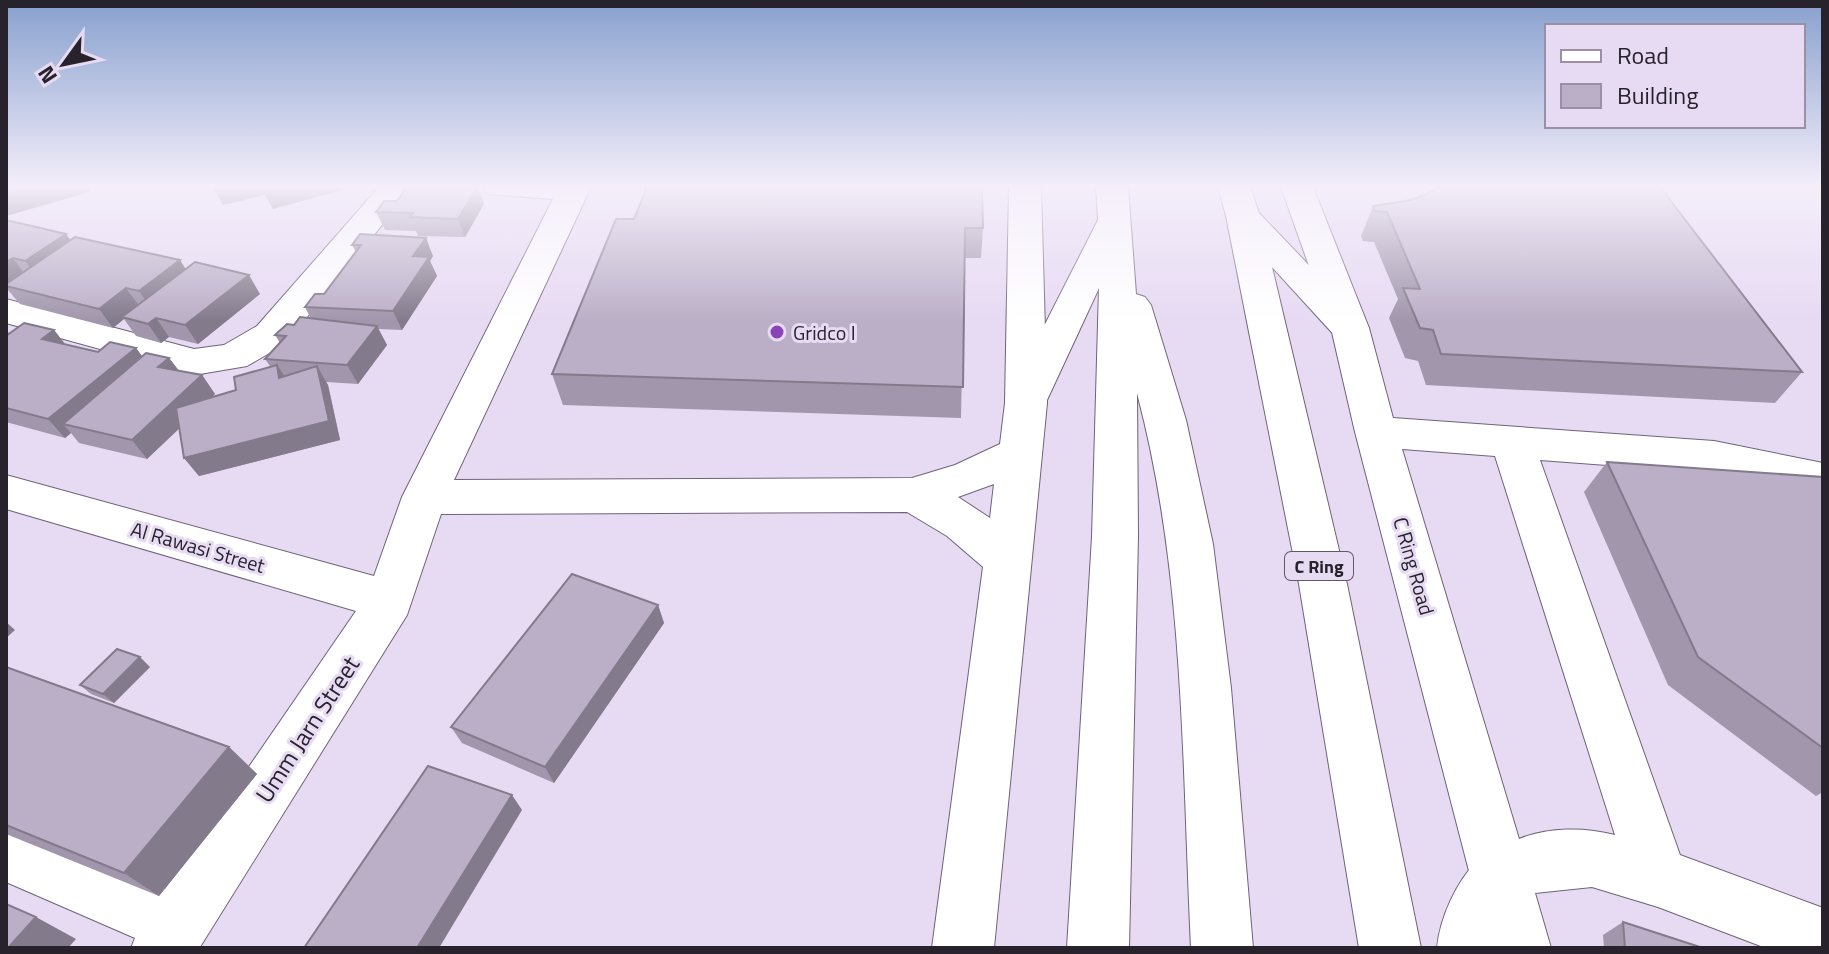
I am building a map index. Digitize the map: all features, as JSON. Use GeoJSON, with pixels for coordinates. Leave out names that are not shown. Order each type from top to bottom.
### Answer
{"type":"FeatureCollection","features":[{"type":"Feature","properties":{"kind":"main road"},"geometry":{"type":"LineString","coordinates":[[6,311],[194,362],[233,357],[271,335],[359,232]]}},
{"type":"Feature","properties":{"kind":"main road","name":"Umm Jarn Street"},"geometry":{"type":"LineString","coordinates":[[170,936],[390,601],[424,497],[553,232]]}},
{"type":"Feature","properties":{"kind":"main road"},"geometry":{"type":"LineString","coordinates":[[963,948],[1026,403],[1025,232]]}},
{"type":"Feature","properties":{"kind":"main road"},"geometry":{"type":"LineString","coordinates":[[1026,403],[1110,232]]}},
{"type":"Feature","properties":{"kind":"main road"},"geometry":{"type":"LineString","coordinates":[[1098,948],[1115,537],[1115,232]]}},
{"type":"Feature","properties":{"kind":"main road"},"geometry":{"type":"LineString","coordinates":[[1118,232],[1165,420],[1190,544],[1205,688],[1222,948]]}},
{"type":"Feature","properties":{"kind":"main road","name":"C Ring"},"geometry":{"type":"LineString","coordinates":[[1246,232],[1323,584],[1390,948]]}},
{"type":"Feature","properties":{"kind":"main road"},"geometry":{"type":"LineString","coordinates":[[1266,232],[1350,328]]}},
{"type":"Feature","properties":{"kind":"main road","name":"C Ring Road"},"geometry":{"type":"LineString","coordinates":[[1314,232],[1350,328],[1376,432],[1520,948]]}},
{"type":"Feature","properties":{"kind":"main road"},"geometry":{"type":"LineString","coordinates":[[1376,432],[1714,457],[1823,479]]}},
{"type":"Feature","properties":{"kind":"main road"},"geometry":{"type":"LineString","coordinates":[[1512,442],[1658,877]]}},
{"type":"Feature","properties":{"kind":"main road"},"geometry":{"type":"LineString","coordinates":[[424,497],[912,495],[970,477],[1021,452]]}},
{"type":"Feature","properties":{"kind":"main road","name":"Al Rawasi Street"},"geometry":{"type":"LineString","coordinates":[[6,492],[390,601]]}},
{"type":"Feature","properties":{"kind":"main road"},"geometry":{"type":"LineString","coordinates":[[912,495],[964,523],[988,540],[1008,562]]}},
{"type":"Feature","properties":{"kind":"main road"},"geometry":{"type":"LineString","coordinates":[[6,852],[170,936]]}},
{"type":"Feature","properties":{"kind":"main road"},"geometry":{"type":"LineString","coordinates":[[1468,948],[1480,904],[1501,879],[1532,863],[1592,858],[1658,877],[1823,939]]}},
{"type":"Feature","properties":{"kind":"building"},"geometry":{"type":"Polygon","coordinates":[[[6,232],[66,234],[25,261],[13,258],[6,262],[6,232]]]}},
{"type":"Feature","properties":{"kind":"building","name":"Gridco I"},"geometry":{"type":"Polygon","coordinates":[[[611,232],[965,232],[963,387],[552,374],[611,232]]]}},
{"type":"Feature","properties":{"kind":"building"},"geometry":{"type":"Polygon","coordinates":[[[1395,232],[1694,232],[1802,372],[1441,354],[1433,330],[1420,328],[1403,288],[1420,289],[1395,232]]]}},
{"type":"Feature","properties":{"kind":"building"},"geometry":{"type":"Polygon","coordinates":[[[360,234],[426,238],[413,256],[429,257],[393,311],[305,307],[315,294],[324,294],[361,245],[352,245],[360,234]]]}},
{"type":"Feature","properties":{"kind":"building"},"geometry":{"type":"Polygon","coordinates":[[[75,237],[180,260],[139,291],[126,288],[99,309],[6,286],[75,237]]]}},
{"type":"Feature","properties":{"kind":"building"},"geometry":{"type":"Polygon","coordinates":[[[195,262],[249,275],[185,325],[156,318],[148,324],[122,317],[195,262]]]}},
{"type":"Feature","properties":{"kind":"building"},"geometry":{"type":"Polygon","coordinates":[[[300,317],[377,326],[347,365],[265,359],[286,336],[275,335],[287,324],[294,325],[300,317]]]}},
{"type":"Feature","properties":{"kind":"building"},"geometry":{"type":"Polygon","coordinates":[[[24,323],[54,330],[42,339],[98,352],[110,342],[136,348],[48,419],[6,408],[6,336],[24,323]]]}},
{"type":"Feature","properties":{"kind":"building"},"geometry":{"type":"Polygon","coordinates":[[[146,353],[169,358],[158,367],[202,375],[132,440],[63,424],[146,353]]]}},
{"type":"Feature","properties":{"kind":"building"},"geometry":{"type":"Polygon","coordinates":[[[277,365],[279,378],[317,366],[329,421],[184,458],[176,408],[236,390],[234,377],[277,365]]]}},
{"type":"Feature","properties":{"kind":"building"},"geometry":{"type":"Polygon","coordinates":[[[1607,462],[1823,477],[1823,748],[1698,657],[1607,462]]]}},
{"type":"Feature","properties":{"kind":"building"},"geometry":{"type":"Polygon","coordinates":[[[572,574],[658,605],[545,767],[451,727],[572,574]]]}},
{"type":"Feature","properties":{"kind":"building"},"geometry":{"type":"Polygon","coordinates":[[[117,649],[140,657],[103,694],[80,685],[117,649]]]}},
{"type":"Feature","properties":{"kind":"building"},"geometry":{"type":"Polygon","coordinates":[[[6,667],[229,747],[124,873],[6,825],[6,667]]]}},
{"type":"Feature","properties":{"kind":"building"},"geometry":{"type":"Polygon","coordinates":[[[428,766],[512,795],[417,948],[304,948],[428,766]]]}},
{"type":"Feature","properties":{"kind":"building"},"geometry":{"type":"Polygon","coordinates":[[[6,904],[36,917],[8,948],[6,948],[6,904]]]}},
{"type":"Feature","properties":{"kind":"building"},"geometry":{"type":"Polygon","coordinates":[[[1623,922],[1703,948],[1625,948],[1623,922]]]}},
{"type":"Feature","properties":{"kind":"place","name":"Gridco I"},"geometry":{"type":"Point","coordinates":[777,332]}}]}
